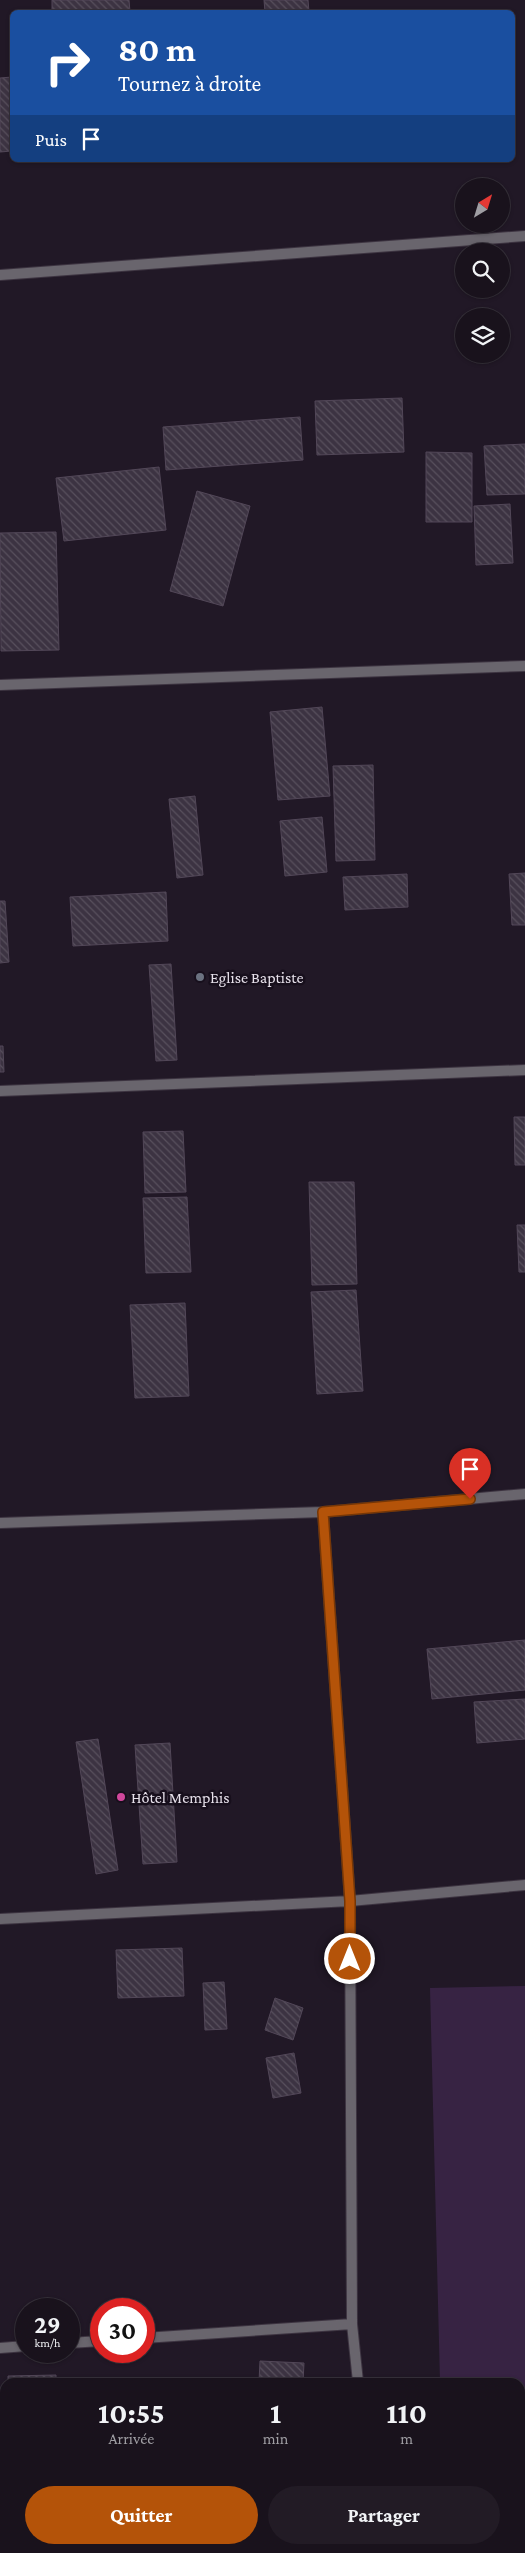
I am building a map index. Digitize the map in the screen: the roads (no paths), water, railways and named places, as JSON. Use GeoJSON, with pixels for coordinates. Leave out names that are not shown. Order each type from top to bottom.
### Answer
{"type":"FeatureCollection","features":[{"type":"Feature","properties":{"kind":"street"},"geometry":{"type":"LineString","coordinates":[[0,275],[525,236]]}},
{"type":"Feature","properties":{"kind":"street"},"geometry":{"type":"LineString","coordinates":[[0,685],[525,666]]}},
{"type":"Feature","properties":{"kind":"street"},"geometry":{"type":"LineString","coordinates":[[0,1091],[525,1070]]}},
{"type":"Feature","properties":{"kind":"street"},"geometry":{"type":"LineString","coordinates":[[0,1523],[323,1512],[525,1494]]}},
{"type":"Feature","properties":{"kind":"street"},"geometry":{"type":"LineString","coordinates":[[323,1512],[350,1901],[352,2324],[358,2378]]}},
{"type":"Feature","properties":{"kind":"street"},"geometry":{"type":"LineString","coordinates":[[0,1919],[350,1901],[525,1885]]}},
{"type":"Feature","properties":{"kind":"street"},"geometry":{"type":"LineString","coordinates":[[155,2337],[352,2324]]}},
{"type":"Feature","properties":{"kind":"street"},"geometry":{"type":"LineString","coordinates":[[0,2348],[15,2347]]}},
{"type":"Feature","properties":{"kind":"place","name":"Eglise Baptiste"},"geometry":{"type":"Point","coordinates":[200,977]}},
{"type":"Feature","properties":{"kind":"place","name":"Hôtel Memphis"},"geometry":{"type":"Point","coordinates":[121,1797]}}]}
